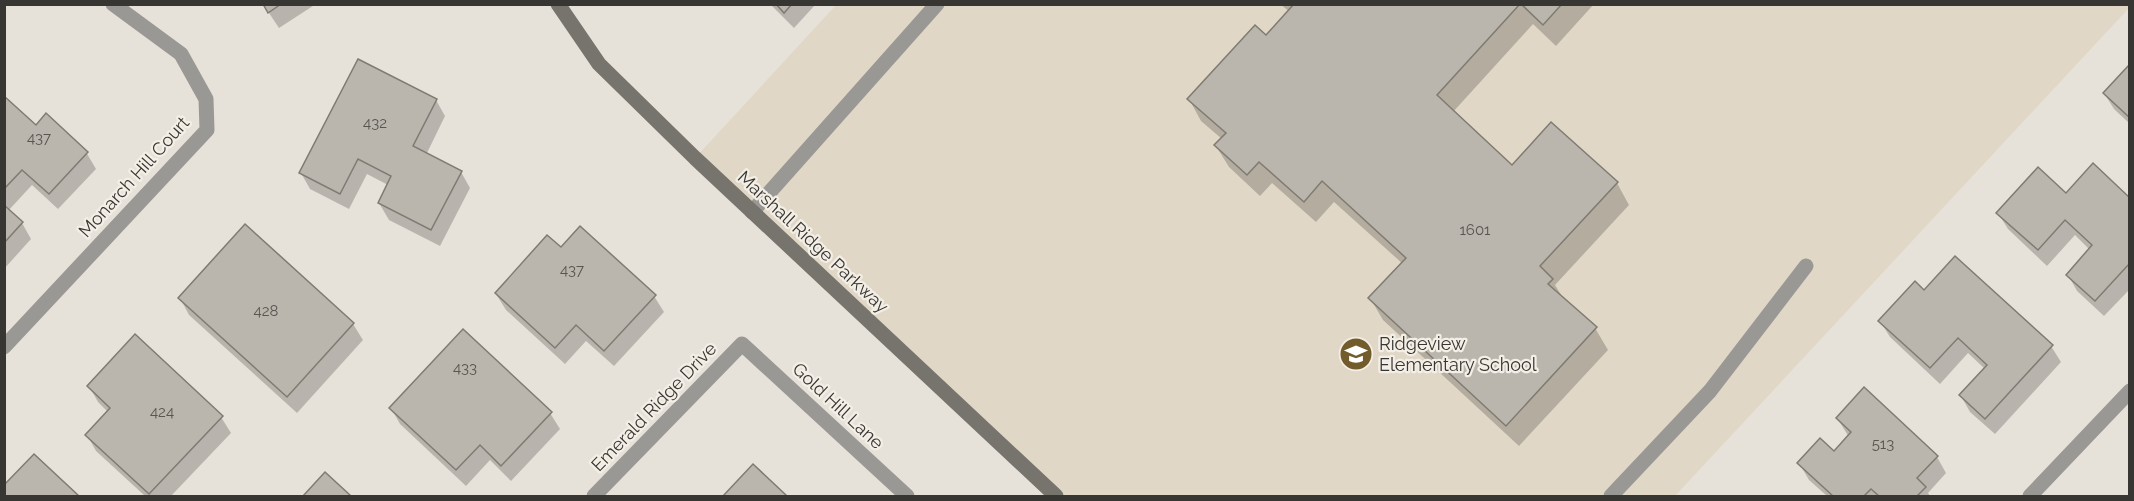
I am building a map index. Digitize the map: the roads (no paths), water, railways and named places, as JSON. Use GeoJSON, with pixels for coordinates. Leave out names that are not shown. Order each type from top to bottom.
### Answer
{"type":"FeatureCollection","features":[{"type":"Feature","properties":{"kind":"street","name":"Monarch Hill Court"},"geometry":{"type":"LineString","coordinates":[[4,347],[207,130],[206,99],[181,54],[113,4]]}},
{"type":"Feature","properties":{"kind":"street","name":"Marshall Ridge Parkway"},"geometry":{"type":"LineString","coordinates":[[558,4],[599,64],[752,212],[1056,496]]}},
{"type":"Feature","properties":{"kind":"street"},"geometry":{"type":"LineString","coordinates":[[752,212],[937,4]]}},
{"type":"Feature","properties":{"kind":"street"},"geometry":{"type":"LineString","coordinates":[[1611,496],[1710,391],[1806,266]]}},
{"type":"Feature","properties":{"kind":"street","name":"Emerald Ridge Drive"},"geometry":{"type":"LineString","coordinates":[[594,496],[742,344]]}},
{"type":"Feature","properties":{"kind":"street","name":"Gold Hill Lane"},"geometry":{"type":"LineString","coordinates":[[742,344],[907,496]]}},
{"type":"Feature","properties":{"kind":"street"},"geometry":{"type":"LineString","coordinates":[[2031,496],[2127,398]]}},
{"type":"Feature","properties":{"kind":"place","name":"Ridgeview Elementary School"},"geometry":{"type":"Point","coordinates":[1356,354]}}]}
